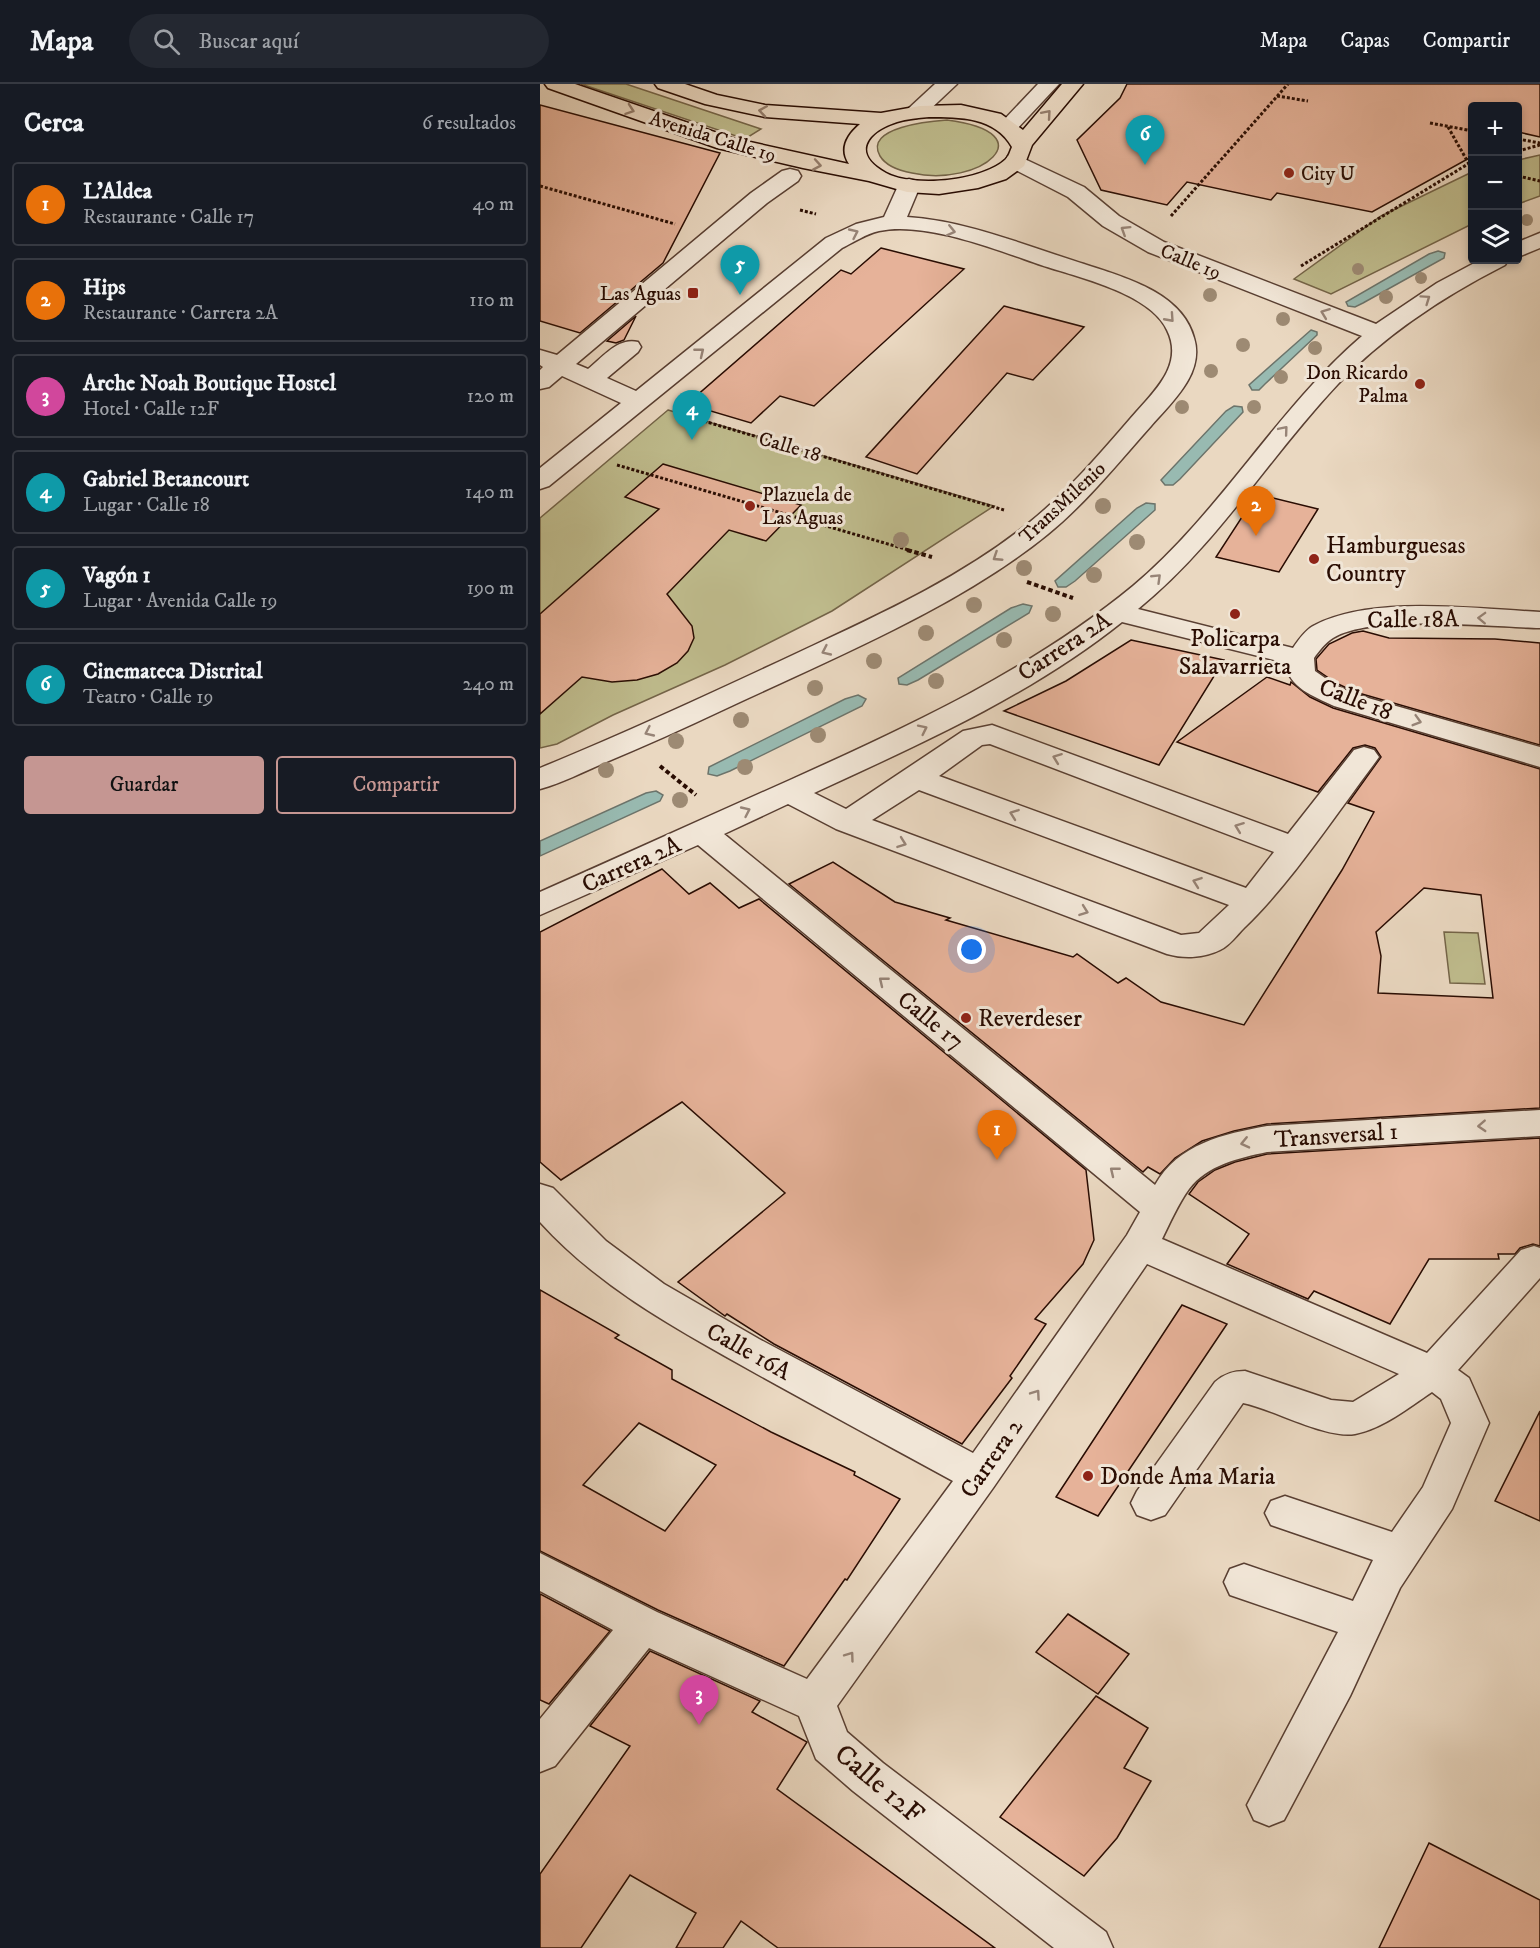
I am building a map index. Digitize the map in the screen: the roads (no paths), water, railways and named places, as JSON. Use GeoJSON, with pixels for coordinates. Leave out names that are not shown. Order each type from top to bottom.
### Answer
{"type":"FeatureCollection","features":[{"type":"Feature","properties":{"kind":"main road","name":"Avenida Calle 19"},"geometry":{"type":"LineString","coordinates":[[555,84],[725,143],[803,162],[874,175],[909,186],[948,188],[974,184],[996,177],[1019,153],[1073,84]]}},
{"type":"Feature","properties":{"kind":"main road","name":"Avenida Calle 19"},"geometry":{"type":"LineString","coordinates":[[666,84],[712,100],[765,111],[900,115],[942,110],[967,112],[990,118],[1008,127]]}},
{"type":"Feature","properties":{"kind":"main road"},"geometry":{"type":"LineString","coordinates":[[874,175],[866,170],[856,158],[855,145],[864,132],[900,115],[934,84]]}},
{"type":"Feature","properties":{"kind":"main road"},"geometry":{"type":"LineString","coordinates":[[1008,127],[1014,132],[1019,153]]}},
{"type":"Feature","properties":{"kind":"street"},"geometry":{"type":"LineString","coordinates":[[900,115],[947,84]]}},
{"type":"Feature","properties":{"kind":"street"},"geometry":{"type":"LineString","coordinates":[[1008,127],[1049,84]]}},
{"type":"Feature","properties":{"kind":"street","name":"Calle 19"},"geometry":{"type":"LineString","coordinates":[[1019,153],[1076,192],[1111,221],[1174,255],[1379,334]]}},
{"type":"Feature","properties":{"kind":"street"},"geometry":{"type":"LineString","coordinates":[[540,382],[550,361],[790,176]]}},
{"type":"Feature","properties":{"kind":"street"},"geometry":{"type":"LineString","coordinates":[[893,223],[909,186]]}},
{"type":"Feature","properties":{"kind":"street","name":"TransMilenio"},"geometry":{"type":"LineString","coordinates":[[540,481],[575,452],[631,398],[834,243],[864,228],[893,223],[935,227],[976,236],[1123,285],[1155,303],[1170,316],[1181,331],[1185,348],[1182,369],[1101,466],[1045,522],[1022,541],[891,620],[597,756],[540,779]]}},
{"type":"Feature","properties":{"kind":"street"},"geometry":{"type":"LineString","coordinates":[[1522,248],[1540,240]]}},
{"type":"Feature","properties":{"kind":"street"},"geometry":{"type":"LineString","coordinates":[[1123,285],[1136,288],[1169,283],[1181,275],[1180,261],[1174,255]]}},
{"type":"Feature","properties":{"kind":"street","name":"Carrera 2A"},"geometry":{"type":"LineString","coordinates":[[540,904],[921,730],[999,688],[1072,644],[1117,612],[1165,570],[1205,526],[1312,397],[1379,334],[1438,291],[1489,264]]}},
{"type":"Feature","properties":{"kind":"street"},"geometry":{"type":"LineString","coordinates":[[591,379],[629,347]]}},
{"type":"Feature","properties":{"kind":"street"},"geometry":{"type":"LineString","coordinates":[[540,464],[631,398],[674,353]]}},
{"type":"Feature","properties":{"kind":"street"},"geometry":{"type":"LineString","coordinates":[[550,361],[631,398]]}},
{"type":"Feature","properties":{"kind":"street","name":"Calle 18"},"geometry":{"type":"LineString","coordinates":[[1117,612],[1300,658],[1301,674],[1325,691],[1344,700],[1540,757]]}},
{"type":"Feature","properties":{"kind":"street","name":"Calle 18A"},"geometry":{"type":"LineString","coordinates":[[1300,658],[1314,639],[1325,630],[1353,620],[1417,616],[1540,620]]}},
{"type":"Feature","properties":{"kind":"street"},"geometry":{"type":"LineString","coordinates":[[847,822],[973,738],[992,734],[1294,848]]}},
{"type":"Feature","properties":{"kind":"street","name":"TransMilenio"},"geometry":{"type":"LineString","coordinates":[[540,765],[597,756]]}},
{"type":"Feature","properties":{"kind":"street"},"geometry":{"type":"LineString","coordinates":[[788,792],[847,822],[1178,946],[1194,946],[1210,942],[1252,902],[1364,757]]}},
{"type":"Feature","properties":{"kind":"street"},"geometry":{"type":"LineString","coordinates":[[916,778],[1252,902]]}},
{"type":"Feature","properties":{"kind":"street","name":"Calle 17"},"geometry":{"type":"LineString","coordinates":[[715,826],[1160,1209]]}},
{"type":"Feature","properties":{"kind":"street","name":"Transversal 1"},"geometry":{"type":"LineString","coordinates":[[1160,1209],[1176,1180],[1191,1165],[1241,1144],[1307,1136],[1540,1123]]}},
{"type":"Feature","properties":{"kind":"street","name":"Calle 16A"},"geometry":{"type":"LineString","coordinates":[[540,1198],[559,1221],[590,1251],[638,1286],[713,1332],[979,1476]]}},
{"type":"Feature","properties":{"kind":"street","name":"Carrera 2"},"geometry":{"type":"LineString","coordinates":[[815,1703],[979,1476],[1140,1245],[1160,1209]]}},
{"type":"Feature","properties":{"kind":"street"},"geometry":{"type":"LineString","coordinates":[[1140,1245],[1433,1372],[1456,1389],[1470,1423],[1438,1497],[1384,1576],[1335,1682],[1269,1805]]}},
{"type":"Feature","properties":{"kind":"street"},"geometry":{"type":"LineString","coordinates":[[1151,1503],[1228,1394],[1236,1387],[1245,1387],[1331,1416],[1353,1418],[1375,1410],[1433,1372],[1534,1260]]}},
{"type":"Feature","properties":{"kind":"street"},"geometry":{"type":"LineString","coordinates":[[1285,1513],[1400,1552]]}},
{"type":"Feature","properties":{"kind":"street"},"geometry":{"type":"LineString","coordinates":[[540,1571],[642,1625],[815,1703]]}},
{"type":"Feature","properties":{"kind":"street"},"geometry":{"type":"LineString","coordinates":[[1244,1582],[1362,1622]]}},
{"type":"Feature","properties":{"kind":"street"},"geometry":{"type":"LineString","coordinates":[[540,1752],[642,1625]]}},
{"type":"Feature","properties":{"kind":"street","name":"Calle 12F"},"geometry":{"type":"LineString","coordinates":[[815,1703],[831,1744],[868,1778],[1090,1948]]}},
{"type":"Feature","properties":{"kind":"water"},"geometry":{"type":"Polygon","coordinates":[[[1438,251],[1445,253],[1444,258],[1355,307],[1348,306],[1346,302],[1438,251]]]}},
{"type":"Feature","properties":{"kind":"water"},"geometry":{"type":"Polygon","coordinates":[[[1311,330],[1317,332],[1317,335],[1259,390],[1252,390],[1249,385],[1311,330]]]}},
{"type":"Feature","properties":{"kind":"water"},"geometry":{"type":"Polygon","coordinates":[[[1234,406],[1242,407],[1243,412],[1180,479],[1173,485],[1165,485],[1161,480],[1226,411],[1234,406]]]}},
{"type":"Feature","properties":{"kind":"water"},"geometry":{"type":"Polygon","coordinates":[[[1146,503],[1155,504],[1155,510],[1075,581],[1066,587],[1058,587],[1055,581],[1137,508],[1146,503]]]}},
{"type":"Feature","properties":{"kind":"water"},"geometry":{"type":"Polygon","coordinates":[[[1023,604],[1032,606],[1029,613],[918,680],[907,685],[899,684],[898,678],[1011,608],[1023,604]]]}},
{"type":"Feature","properties":{"kind":"water"},"geometry":{"type":"Polygon","coordinates":[[[858,695],[866,699],[862,706],[730,771],[717,776],[708,774],[709,767],[845,699],[858,695]]]}},
{"type":"Feature","properties":{"kind":"water"},"geometry":{"type":"Polygon","coordinates":[[[656,791],[663,795],[660,801],[540,856],[540,841],[646,793],[656,791]]]}},
{"type":"Feature","properties":{"kind":"place","name":"Cinemateca Distrital"},"geometry":{"type":"Point","coordinates":[1145,165]}},
{"type":"Feature","properties":{"kind":"place","name":"City U"},"geometry":{"type":"Point","coordinates":[1289,173]}},
{"type":"Feature","properties":{"kind":"place","name":"Las Aguas"},"geometry":{"type":"Point","coordinates":[693,293]}},
{"type":"Feature","properties":{"kind":"place","name":"Vagón 1"},"geometry":{"type":"Point","coordinates":[740,295]}},
{"type":"Feature","properties":{"kind":"place","name":"Don Ricardo Palma"},"geometry":{"type":"Point","coordinates":[1420,384]}},
{"type":"Feature","properties":{"kind":"place","name":"Gabriel Betancourt"},"geometry":{"type":"Point","coordinates":[692,440]}},
{"type":"Feature","properties":{"kind":"place","name":"Plazuela de Las Aguas"},"geometry":{"type":"Point","coordinates":[750,506]}},
{"type":"Feature","properties":{"kind":"place","name":"Hips"},"geometry":{"type":"Point","coordinates":[1256,536]}},
{"type":"Feature","properties":{"kind":"place","name":"Hamburguesas Country"},"geometry":{"type":"Point","coordinates":[1314,559]}},
{"type":"Feature","properties":{"kind":"place","name":"Policarpa Salavarrieta"},"geometry":{"type":"Point","coordinates":[1235,614]}},
{"type":"Feature","properties":{"kind":"place","name":"Reverdeser"},"geometry":{"type":"Point","coordinates":[966,1018]}},
{"type":"Feature","properties":{"kind":"place","name":"L'Aldea"},"geometry":{"type":"Point","coordinates":[997,1160]}},
{"type":"Feature","properties":{"kind":"place","name":"Donde Ama Maria"},"geometry":{"type":"Point","coordinates":[1088,1476]}},
{"type":"Feature","properties":{"kind":"place","name":"Arche Noah Boutique Hostel"},"geometry":{"type":"Point","coordinates":[699,1725]}}]}
